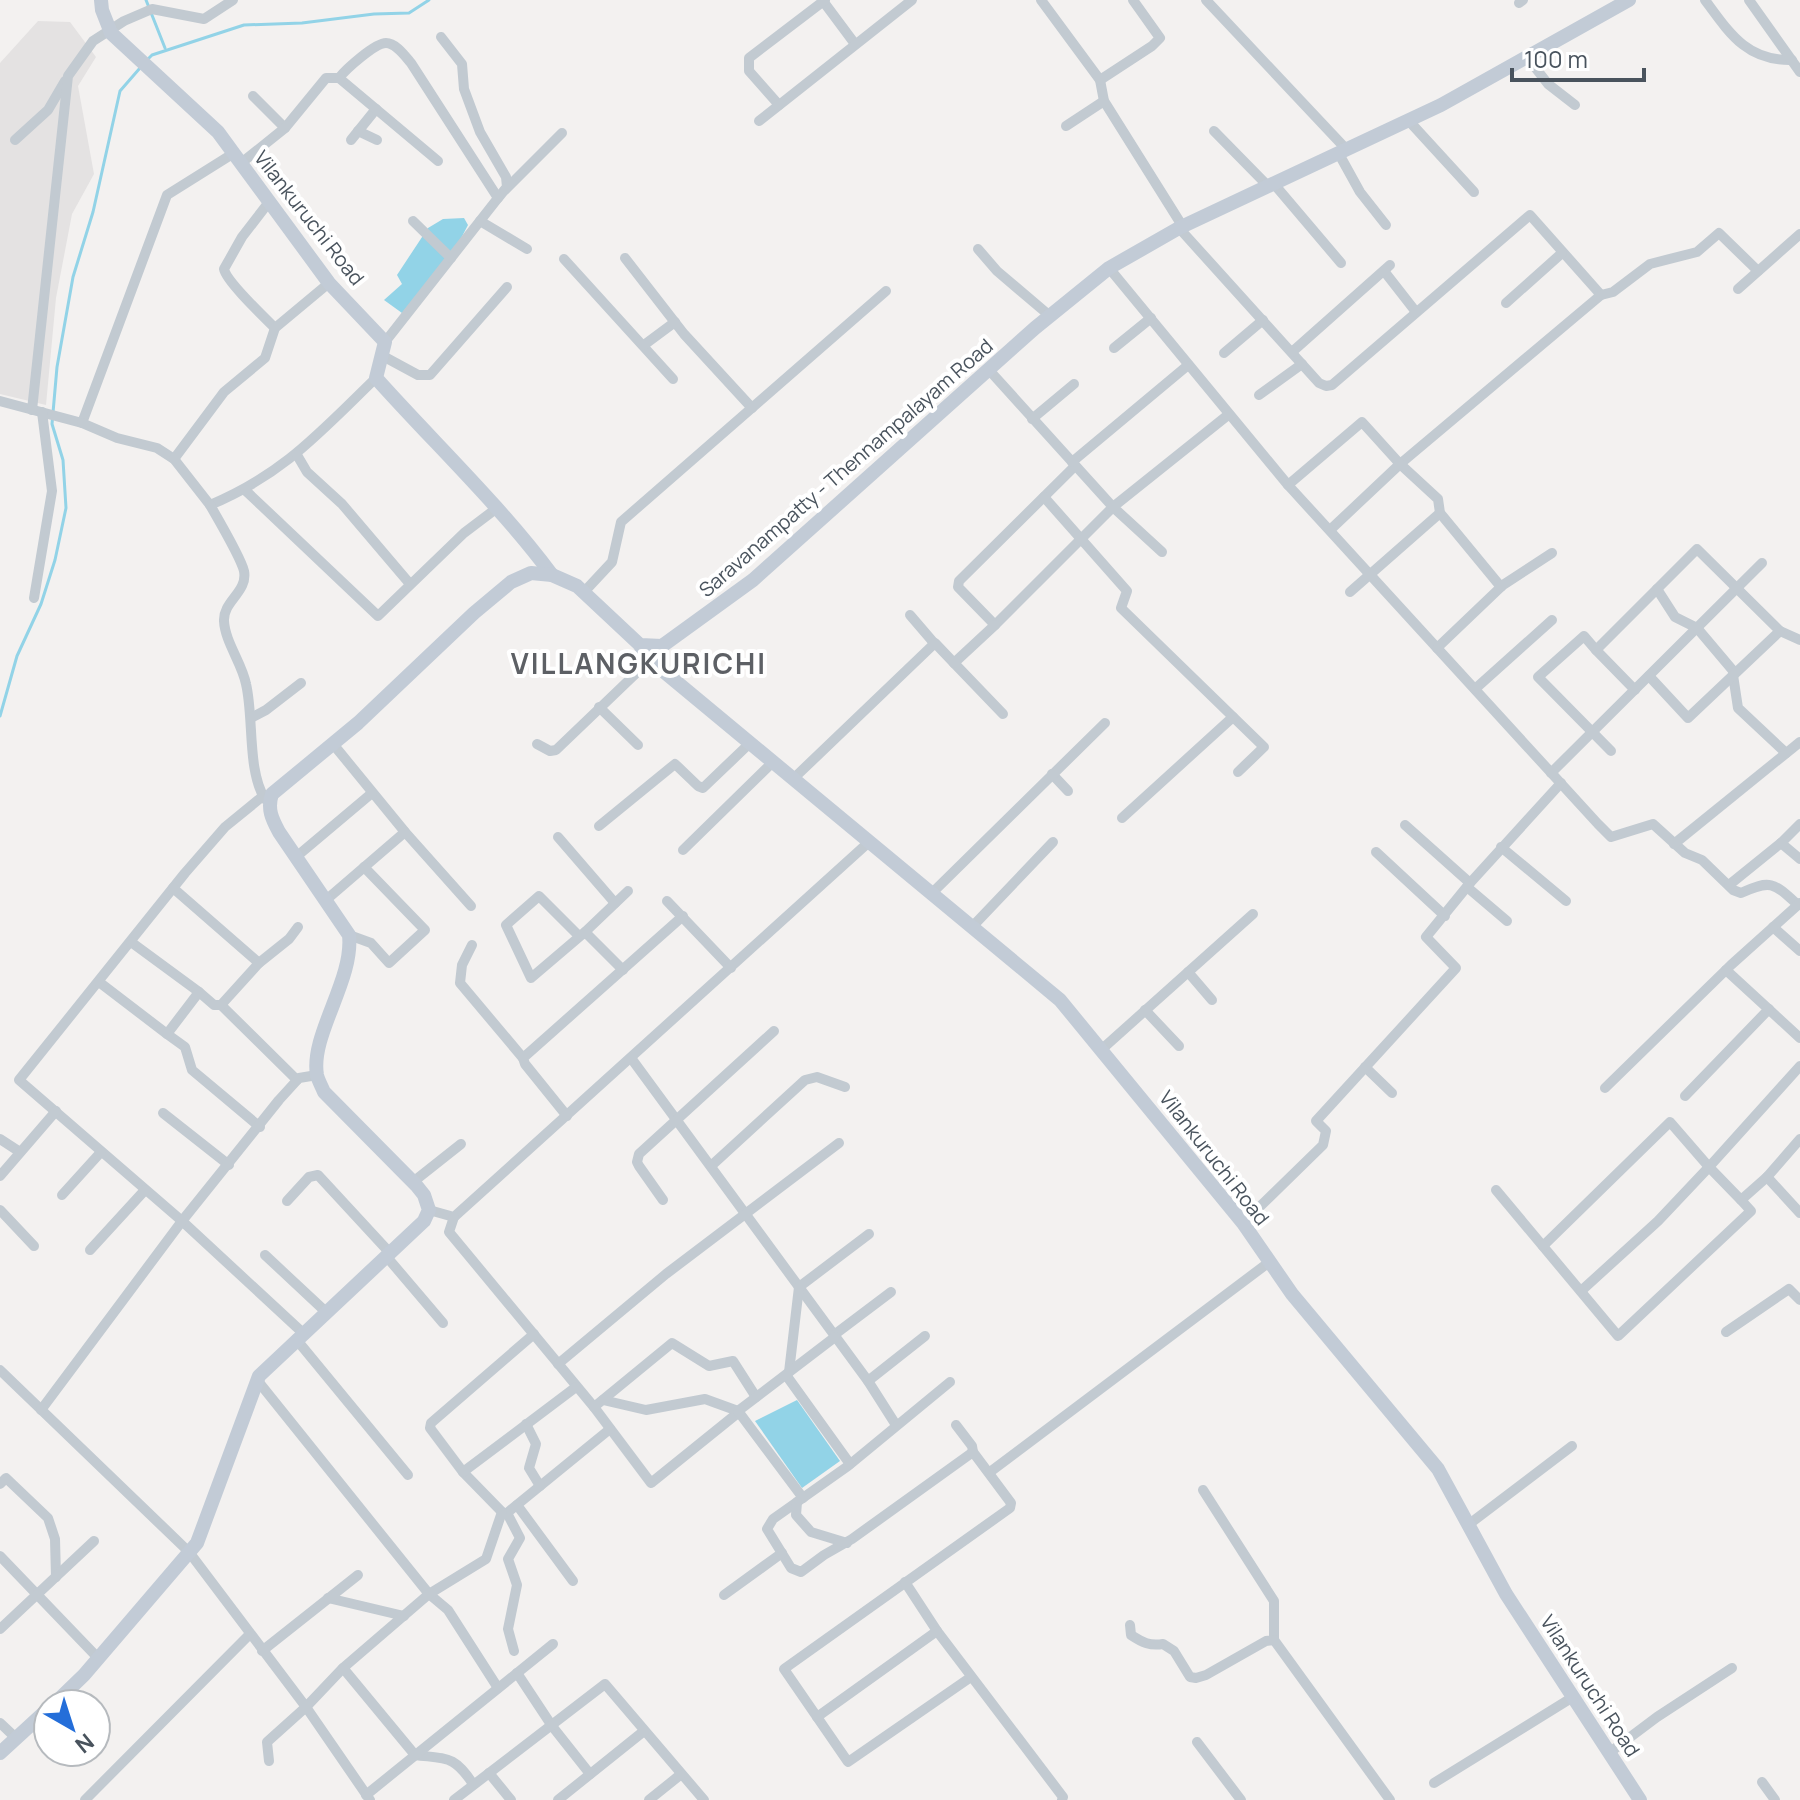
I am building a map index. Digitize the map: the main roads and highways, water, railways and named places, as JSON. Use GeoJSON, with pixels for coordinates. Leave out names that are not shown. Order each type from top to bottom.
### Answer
{"type":"FeatureCollection","features":[{"type":"Feature","properties":{"kind":"main road","name":"Vilankuruchi Road"},"geometry":{"type":"LineString","coordinates":[[101,0],[110,29],[129,51],[218,132],[329,283],[383,348],[376,378],[526,540],[552,575]]}},
{"type":"Feature","properties":{"kind":"main road","name":"Saravanampatty - Thennampalayam Road"},"geometry":{"type":"LineString","coordinates":[[640,645],[662,646],[753,580],[1050,316],[1109,268],[1181,227],[1409,121],[1624,1]]}},
{"type":"Feature","properties":{"kind":"main road"},"geometry":{"type":"LineString","coordinates":[[69,1688],[197,1543],[257,1380],[424,1221],[429,1210],[424,1195],[340,1111],[324,1092],[317,1075],[323,1037],[351,952],[349,935],[270,816],[266,799],[333,744],[511,582],[531,573],[552,575],[577,586],[640,645]]}},
{"type":"Feature","properties":{"kind":"main road","name":"Vilankuruchi Road"},"geometry":{"type":"LineString","coordinates":[[640,645],[650,660],[1060,1000],[1243,1223],[1268,1263],[1438,1469],[1506,1594],[1635,1798]]}},
{"type":"Feature","properties":{"kind":"main road"},"geometry":{"type":"LineString","coordinates":[[0,1753],[32,1724]]}},
{"type":"Feature","properties":{"kind":"water"},"geometry":{"type":"Polygon","coordinates":[[[464,218],[468,225],[457,246],[402,313],[384,300],[402,284],[397,275],[428,228],[443,219],[464,218]]]}},
{"type":"Feature","properties":{"kind":"water"},"geometry":{"type":"Polygon","coordinates":[[[797,1400],[840,1461],[802,1488],[755,1421],[797,1400]]]}},
{"type":"Feature","properties":{"kind":"waterway"},"geometry":{"type":"LineString","coordinates":[[146,0],[165,48]]}},
{"type":"Feature","properties":{"kind":"waterway"},"geometry":{"type":"LineString","coordinates":[[148,59],[152,55],[244,25],[409,13],[429,0]]}},
{"type":"Feature","properties":{"kind":"waterway"},"geometry":{"type":"LineString","coordinates":[[0,716],[17,656],[41,604],[55,560],[66,508],[63,460],[52,424],[57,367],[73,277],[93,212],[120,91],[140,68]]}},
{"type":"Feature","properties":{"kind":"district","name":"VILLANGKURICHI"},"geometry":{"type":"Point","coordinates":[639,664]}}]}
